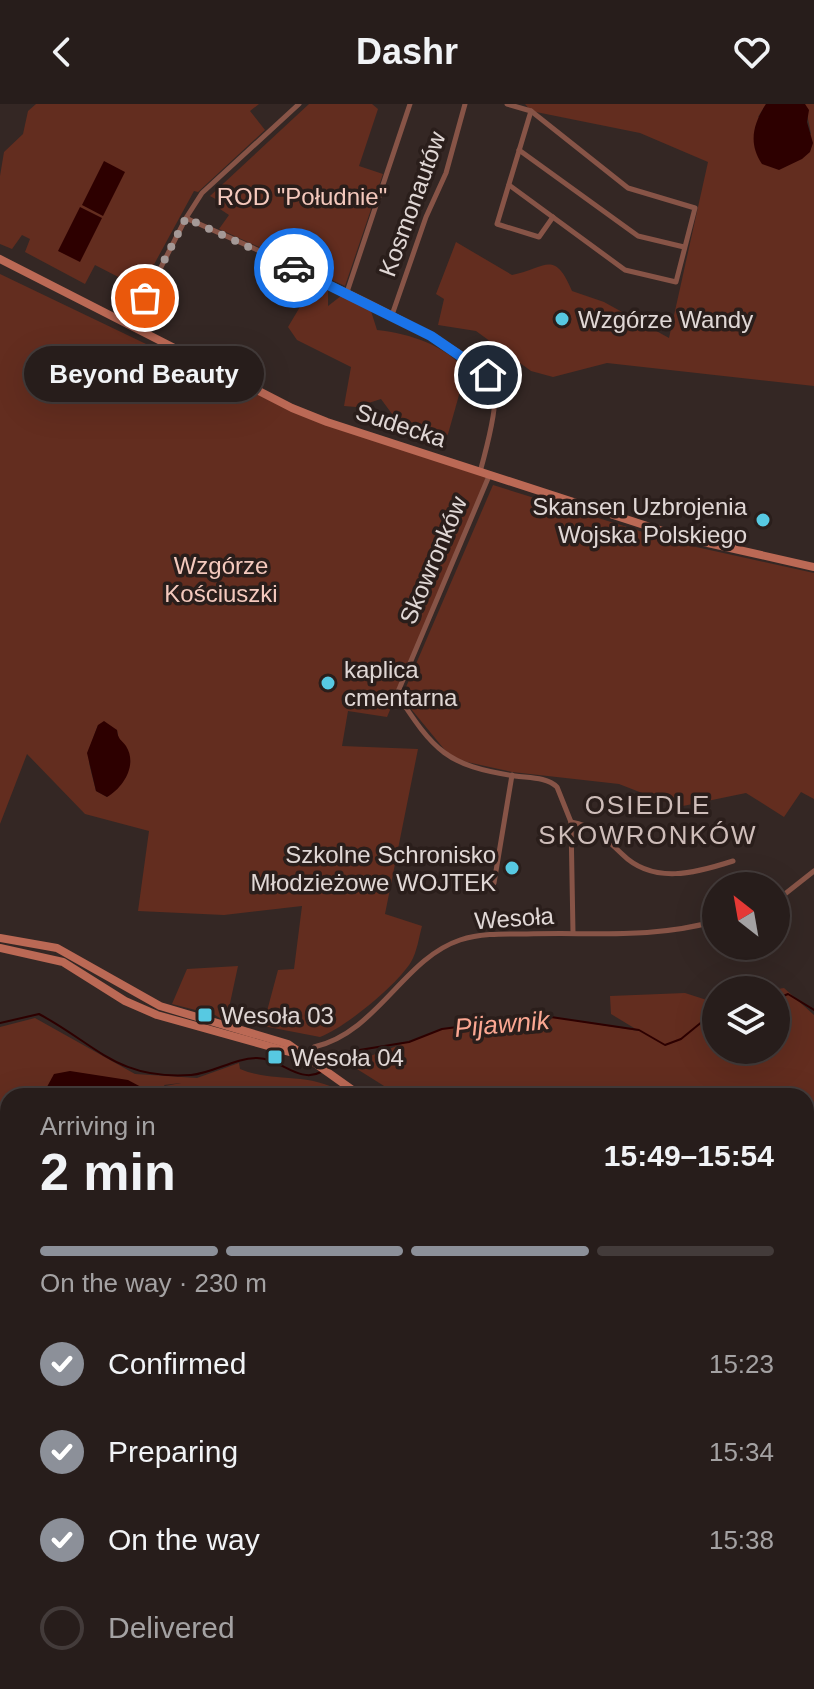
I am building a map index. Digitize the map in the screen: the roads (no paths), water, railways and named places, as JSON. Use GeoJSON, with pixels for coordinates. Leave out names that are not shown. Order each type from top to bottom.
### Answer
{"type":"FeatureCollection","features":[{"type":"Feature","properties":{"kind":"street"},"geometry":{"type":"LineString","coordinates":[[131,326],[186,218],[209,186],[299,104]]}},
{"type":"Feature","properties":{"kind":"street"},"geometry":{"type":"LineString","coordinates":[[347,292],[410,104]]}},
{"type":"Feature","properties":{"kind":"street","name":"Kosmonautów"},"geometry":{"type":"LineString","coordinates":[[392,315],[426,217],[446,173],[465,104]]}},
{"type":"Feature","properties":{"kind":"street"},"geometry":{"type":"LineString","coordinates":[[507,104],[531,111],[628,188],[695,208],[676,282],[625,270],[509,185]]}},
{"type":"Feature","properties":{"kind":"street"},"geometry":{"type":"LineString","coordinates":[[531,111],[497,224],[539,237],[553,217]]}},
{"type":"Feature","properties":{"kind":"street"},"geometry":{"type":"LineString","coordinates":[[519,150],[638,236],[684,247]]}},
{"type":"Feature","properties":{"kind":"street"},"geometry":{"type":"LineString","coordinates":[[186,218],[347,292],[477,365],[493,383],[496,399],[484,474]]}},
{"type":"Feature","properties":{"kind":"street","name":"Sudecka"},"geometry":{"type":"LineString","coordinates":[[0,259],[292,408],[681,537],[814,567]]}},
{"type":"Feature","properties":{"kind":"street","name":"Skowronków"},"geometry":{"type":"LineString","coordinates":[[484,474],[397,694],[449,759],[470,768],[553,783],[560,791],[571,822],[573,933]]}},
{"type":"Feature","properties":{"kind":"street"},"geometry":{"type":"LineString","coordinates":[[494,883],[512,775]]}},
{"type":"Feature","properties":{"kind":"street"},"geometry":{"type":"LineString","coordinates":[[571,822],[602,833],[635,865],[661,875],[692,872],[733,861]]}},
{"type":"Feature","properties":{"kind":"street"},"geometry":{"type":"LineString","coordinates":[[790,890],[814,871]]}},
{"type":"Feature","properties":{"kind":"street","name":"Wesoła"},"geometry":{"type":"LineString","coordinates":[[308,1057],[314,1047],[345,1035],[369,1017],[435,954],[459,941],[487,935],[640,935],[702,924]]}},
{"type":"Feature","properties":{"kind":"street"},"geometry":{"type":"LineString","coordinates":[[0,938],[66,952],[160,1006],[288,1044],[350,1088]]}},
{"type":"Feature","properties":{"kind":"street"},"geometry":{"type":"LineString","coordinates":[[0,948],[63,962],[125,1001],[157,1015],[308,1057]]}},
{"type":"Feature","properties":{"kind":"street"},"geometry":{"type":"LineString","coordinates":[[0,1400],[0,1429]]}},
{"type":"Feature","properties":{"kind":"waterway","name":"Pijawnik"},"geometry":{"type":"LineString","coordinates":[[790,995],[814,1010]]}},
{"type":"Feature","properties":{"kind":"waterway","name":"Pijawnik"},"geometry":{"type":"LineString","coordinates":[[0,1023],[39,1014],[109,1058],[144,1072],[191,1075],[257,1058],[305,1075],[321,1072]]}},
{"type":"Feature","properties":{"kind":"waterway","name":"Pijawnik"},"geometry":{"type":"LineString","coordinates":[[332,1064],[347,1052],[409,1042],[442,1029],[544,1016],[639,1030],[665,1045],[681,1039],[702,1022]]}},
{"type":"Feature","properties":{"kind":"place","name":"Beyond Beauty"},"geometry":{"type":"Point","coordinates":[145,298]}},
{"type":"Feature","properties":{"kind":"place","name":"Wzgórze Wandy"},"geometry":{"type":"Point","coordinates":[562,319]}},
{"type":"Feature","properties":{"kind":"place","name":"Skansen Uzbrojenia Wojska Polskiego"},"geometry":{"type":"Point","coordinates":[763,520]}},
{"type":"Feature","properties":{"kind":"place","name":"kaplica cmentarna"},"geometry":{"type":"Point","coordinates":[328,683]}},
{"type":"Feature","properties":{"kind":"place","name":"Szkolne Schronisko Młodzieżowe WOJTEK"},"geometry":{"type":"Point","coordinates":[512,868]}},
{"type":"Feature","properties":{"kind":"place","name":"Wesoła 03"},"geometry":{"type":"Point","coordinates":[205,1015]}},
{"type":"Feature","properties":{"kind":"place","name":"Wesoła 04"},"geometry":{"type":"Point","coordinates":[275,1057]}},
{"type":"Feature","properties":{"kind":"district","name":"OSIEDLE SKOWRONKÓW"},"geometry":{"type":"Point","coordinates":[648,820]}},
{"type":"Feature","properties":{"kind":"park label","name":"ROD \"Południe\""},"geometry":{"type":"Point","coordinates":[302,196]}},
{"type":"Feature","properties":{"kind":"park label","name":"Wzgórze Kościuszki"},"geometry":{"type":"Point","coordinates":[221,579]}}]}
